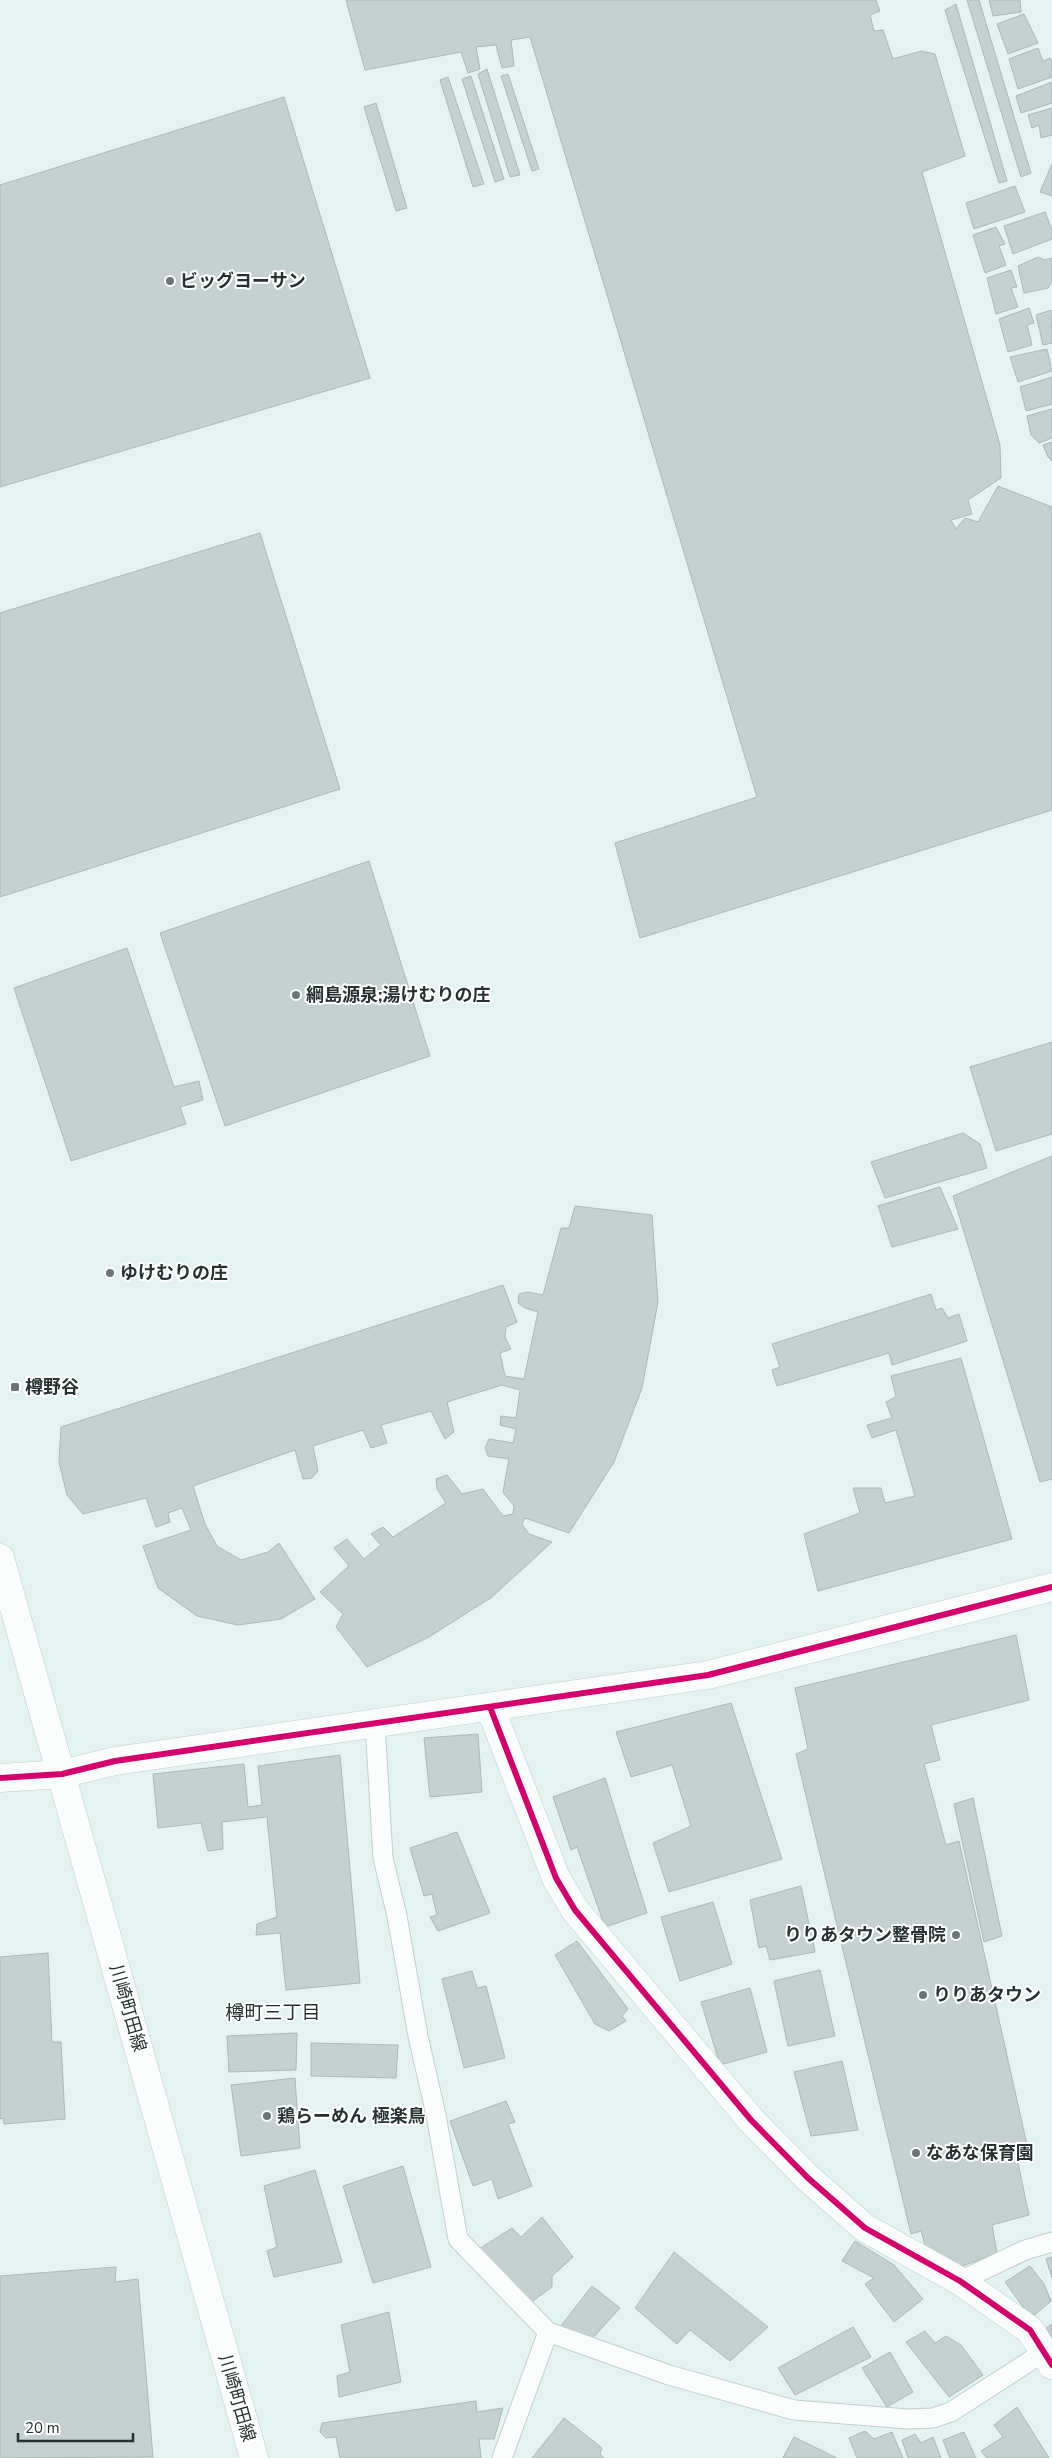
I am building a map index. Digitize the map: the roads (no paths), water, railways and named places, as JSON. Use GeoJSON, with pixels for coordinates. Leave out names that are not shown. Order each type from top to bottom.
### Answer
{"type":"FeatureCollection","features":[{"type":"Feature","properties":{"kind":"street","name":"川崎町田線"},"geometry":{"type":"LineString","coordinates":[[0,1558],[254,2458]]}},
{"type":"Feature","properties":{"kind":"street"},"geometry":{"type":"LineString","coordinates":[[0,1778],[62,1774],[115,1761],[708,1675],[1052,1587]]}},
{"type":"Feature","properties":{"kind":"street"},"geometry":{"type":"LineString","coordinates":[[490,1706],[520,1790],[556,1878],[575,1910],[751,2120],[808,2178],[864,2228],[960,2280],[1030,2330],[1048,2359]]}},
{"type":"Feature","properties":{"kind":"lane"},"geometry":{"type":"LineString","coordinates":[[375,1723],[383,1858],[397,1916],[418,2036],[436,2115],[458,2239],[548,2332],[670,2375],[794,2410],[908,2419],[932,2418],[951,2412],[1048,2359]]}},
{"type":"Feature","properties":{"kind":"lane"},"geometry":{"type":"LineString","coordinates":[[960,2280],[1025,2250],[1052,2242]]}},
{"type":"Feature","properties":{"kind":"lane"},"geometry":{"type":"LineString","coordinates":[[502,2458],[548,2332]]}},
{"type":"Feature","properties":{"kind":"place","name":"ビッグヨーサン"},"geometry":{"type":"Point","coordinates":[170,281]}},
{"type":"Feature","properties":{"kind":"place","name":"綱島源泉;湯けむりの庄"},"geometry":{"type":"Point","coordinates":[296,995]}},
{"type":"Feature","properties":{"kind":"place","name":"ゆけむりの庄"},"geometry":{"type":"Point","coordinates":[110,1273]}},
{"type":"Feature","properties":{"kind":"place","name":"樽野谷"},"geometry":{"type":"Point","coordinates":[15,1387]}},
{"type":"Feature","properties":{"kind":"place","name":"りりあタウン整骨院"},"geometry":{"type":"Point","coordinates":[956,1935]}},
{"type":"Feature","properties":{"kind":"place","name":"りりあタウン"},"geometry":{"type":"Point","coordinates":[923,1995]}},
{"type":"Feature","properties":{"kind":"place","name":"鶏らーめん 極楽鳥"},"geometry":{"type":"Point","coordinates":[267,2116]}},
{"type":"Feature","properties":{"kind":"place","name":"なあな保育園"},"geometry":{"type":"Point","coordinates":[916,2153]}},
{"type":"Feature","properties":{"kind":"district","name":"樽町三丁目"},"geometry":{"type":"Point","coordinates":[273,2013]}}]}
